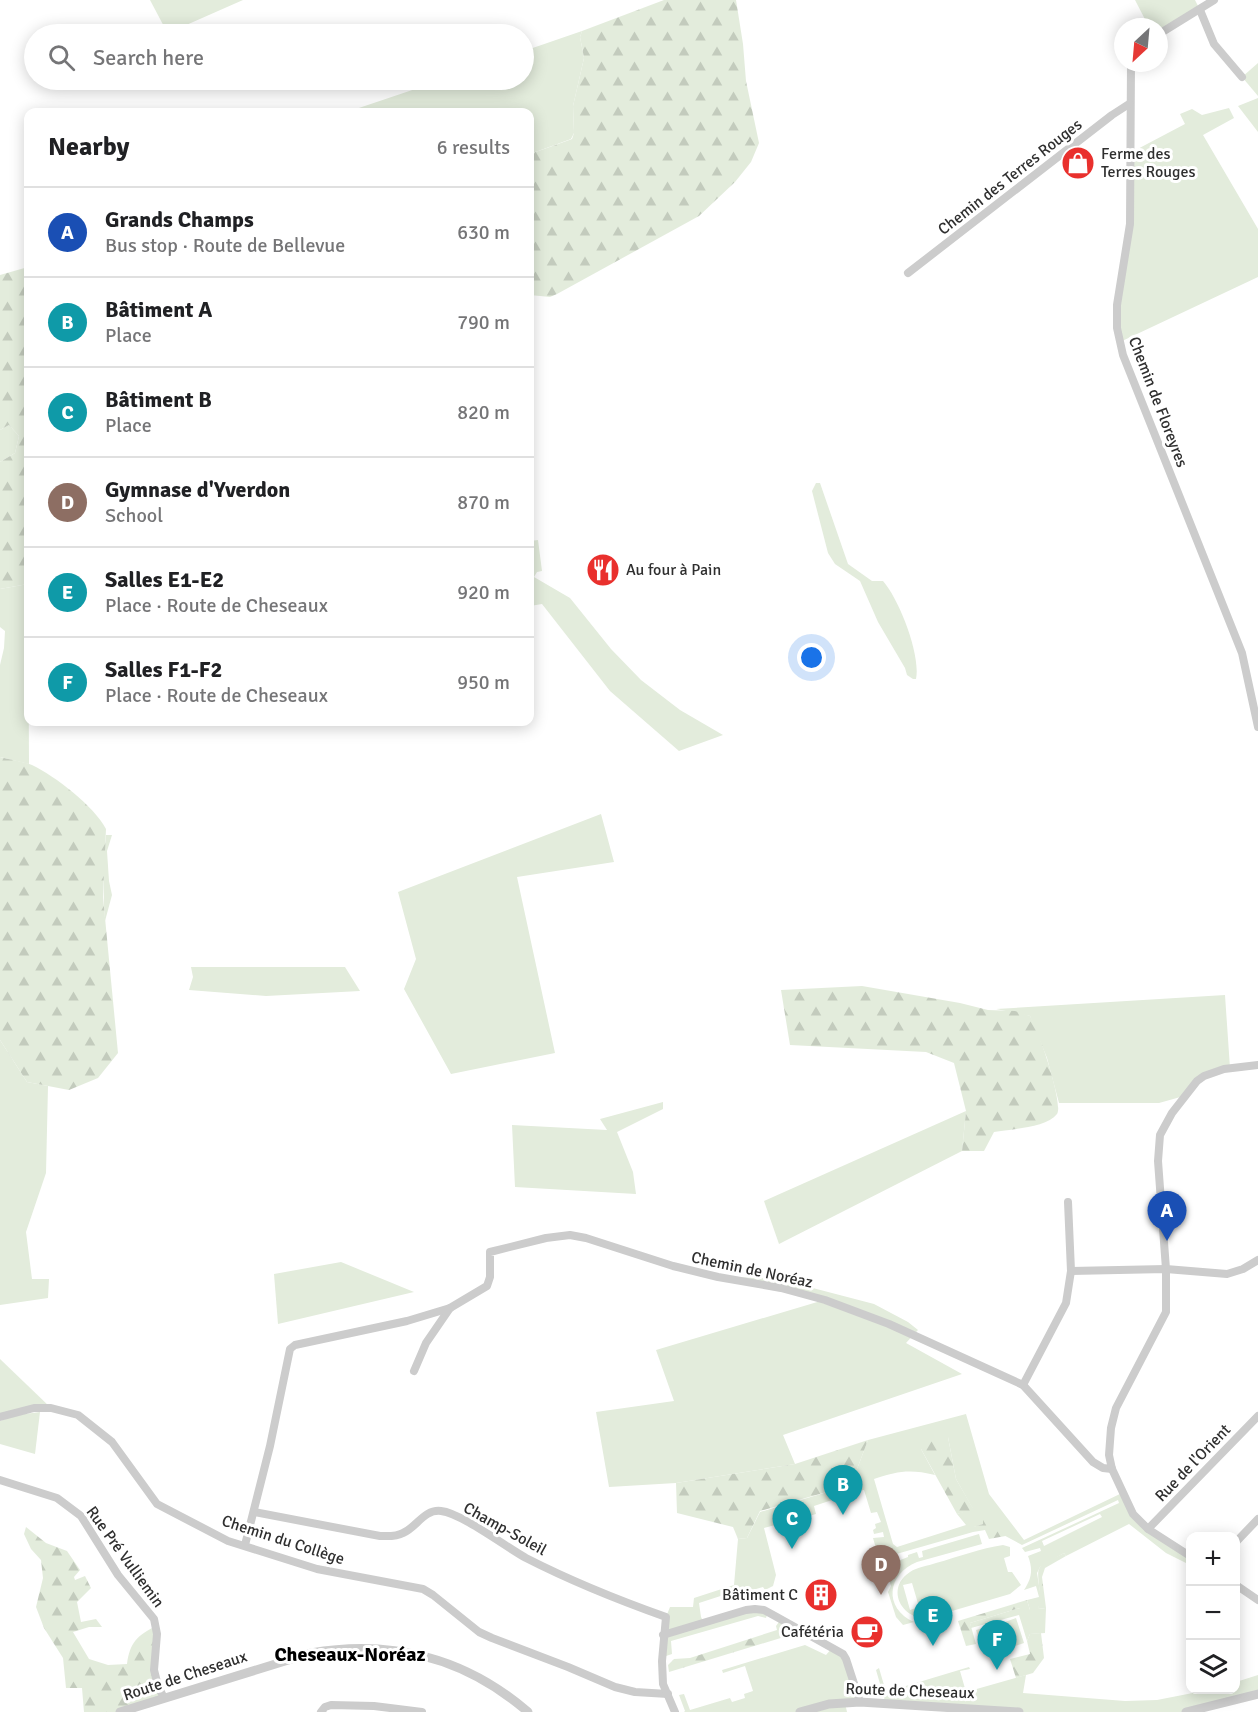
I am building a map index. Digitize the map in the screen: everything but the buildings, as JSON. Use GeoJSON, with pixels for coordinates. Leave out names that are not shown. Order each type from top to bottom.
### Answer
{"type":"FeatureCollection","features":[{"type":"Feature","properties":{"kind":"street"},"geometry":{"type":"LineString","coordinates":[[1168,29],[1214,0]]}},
{"type":"Feature","properties":{"kind":"street"},"geometry":{"type":"LineString","coordinates":[[1200,10],[1214,44],[1242,77]]}},
{"type":"Feature","properties":{"kind":"street","name":"Chemin de Floreyres"},"geometry":{"type":"LineString","coordinates":[[1131,72],[1130,224],[1117,305],[1118,336],[1135,386],[1246,666],[1258,726]]}},
{"type":"Feature","properties":{"kind":"street","name":"Chemin des Terres Rouges"},"geometry":{"type":"LineString","coordinates":[[908,273],[1129,104]]}},
{"type":"Feature","properties":{"kind":"street"},"geometry":{"type":"LineString","coordinates":[[1186,1554],[1148,1529],[1129,1508],[1112,1469],[1110,1446],[1114,1414],[1166,1312],[1166,1269],[1158,1161],[1158,1143],[1163,1128],[1185,1096],[1204,1076],[1224,1069],[1258,1065]]}},
{"type":"Feature","properties":{"kind":"street"},"geometry":{"type":"LineString","coordinates":[[1023,1385],[1063,1312],[1069,1290],[1071,1271],[1068,1202]]}},
{"type":"Feature","properties":{"kind":"street","name":"Chemin de Noréaz"},"geometry":{"type":"LineString","coordinates":[[414,1371],[426,1343],[450,1308],[487,1286],[490,1277],[490,1252],[546,1238],[570,1235],[673,1266],[718,1277],[782,1288],[825,1300],[889,1324],[1023,1385],[1093,1462],[1103,1468],[1112,1469]]}},
{"type":"Feature","properties":{"kind":"street"},"geometry":{"type":"LineString","coordinates":[[1071,1271],[1166,1269],[1227,1274],[1243,1269],[1258,1260]]}},
{"type":"Feature","properties":{"kind":"street"},"geometry":{"type":"LineString","coordinates":[[245,1545],[270,1446],[290,1349],[295,1345],[407,1321],[450,1308]]}},
{"type":"Feature","properties":{"kind":"street","name":"Chemin du Collège"},"geometry":{"type":"LineString","coordinates":[[0,1417],[34,1408],[51,1408],[78,1415],[112,1442],[157,1504],[228,1541],[317,1569],[423,1589],[479,1632],[492,1638],[615,1687],[635,1692],[668,1694]]}},
{"type":"Feature","properties":{"kind":"street","name":"Rue de l'Orient"},"geometry":{"type":"LineString","coordinates":[[1148,1529],[1258,1416]]}},
{"type":"Feature","properties":{"kind":"street","name":"Rue Pré Vulliemin"},"geometry":{"type":"LineString","coordinates":[[0,1480],[57,1498],[81,1516],[118,1575],[154,1619],[157,1634],[154,1670],[164,1698]]}},
{"type":"Feature","properties":{"kind":"street","name":"Champ-Soleil"},"geometry":{"type":"LineString","coordinates":[[254,1512],[380,1536],[404,1533],[433,1511],[448,1513],[525,1557],[571,1579],[666,1617],[663,1635],[663,1684],[668,1694]]}},
{"type":"Feature","properties":{"kind":"street"},"geometry":{"type":"LineString","coordinates":[[1240,1538],[1258,1519]]}},
{"type":"Feature","properties":{"kind":"street"},"geometry":{"type":"LineString","coordinates":[[1237,1586],[1258,1600]]}},
{"type":"Feature","properties":{"kind":"street"},"geometry":{"type":"LineString","coordinates":[[663,1635],[746,1610],[764,1610],[843,1654],[860,1702]]}},
{"type":"Feature","properties":{"kind":"street","name":"Route de Cheseaux"},"geometry":{"type":"LineString","coordinates":[[120,1712],[311,1653],[344,1648],[370,1648],[412,1653],[463,1669],[493,1684],[528,1712]]}},
{"type":"Feature","properties":{"kind":"street"},"geometry":{"type":"LineString","coordinates":[[668,1694],[675,1712]]}},
{"type":"Feature","properties":{"kind":"street"},"geometry":{"type":"LineString","coordinates":[[1186,1712],[1258,1694]]}},
{"type":"Feature","properties":{"kind":"street","name":"Route de Cheseaux"},"geometry":{"type":"LineString","coordinates":[[800,1712],[829,1704],[860,1702],[1019,1712]]}},
{"type":"Feature","properties":{"kind":"street"},"geometry":{"type":"LineString","coordinates":[[321,1712],[332,1705],[374,1706],[422,1712]]}},
{"type":"Feature","properties":{"kind":"green space"},"geometry":{"type":"Polygon","coordinates":[[[150,0],[243,0],[189,24],[163,24],[150,0]]]}},
{"type":"Feature","properties":{"kind":"green space"},"geometry":{"type":"Polygon","coordinates":[[[664,0],[736,0],[746,81],[759,143],[751,162],[735,182],[699,216],[557,294],[550,297],[534,295],[534,153],[572,139],[574,133],[573,106],[584,58],[580,37],[582,31],[664,0]]]}},
{"type":"Feature","properties":{"kind":"green space"},"geometry":{"type":"Polygon","coordinates":[[[1135,0],[1195,0],[1200,10],[1168,29],[1168,18],[1144,18],[1135,0]]]}},
{"type":"Feature","properties":{"kind":"green space"},"geometry":{"type":"Polygon","coordinates":[[[582,31],[580,37],[584,58],[573,106],[574,133],[571,139],[534,153],[534,108],[359,108],[412,90],[534,90],[534,48],[582,31]]]}},
{"type":"Feature","properties":{"kind":"green space"},"geometry":{"type":"Polygon","coordinates":[[[1258,63],[1258,96],[1242,77],[1258,63]]]}},
{"type":"Feature","properties":{"kind":"green space"},"geometry":{"type":"Polygon","coordinates":[[[1258,98],[1258,132],[1238,106],[1258,98]]]}},
{"type":"Feature","properties":{"kind":"green space"},"geometry":{"type":"Polygon","coordinates":[[[1229,108],[1234,118],[1203,135],[1258,229],[1258,277],[1120,342],[1117,328],[1127,253],[1130,153],[1185,124],[1180,114],[1192,109],[1202,115],[1229,108]]]}},
{"type":"Feature","properties":{"kind":"green space"},"geometry":{"type":"Polygon","coordinates":[[[24,268],[24,585],[0,589],[0,462],[15,453],[19,436],[9,425],[0,430],[0,275],[24,268]]]}},
{"type":"Feature","properties":{"kind":"green space"},"geometry":{"type":"Polygon","coordinates":[[[9,425],[19,436],[15,453],[0,462],[0,430],[9,425]]]}},
{"type":"Feature","properties":{"kind":"green space"},"geometry":{"type":"Polygon","coordinates":[[[816,483],[820,483],[848,564],[872,581],[883,581],[896,601],[912,642],[917,669],[916,679],[907,675],[878,622],[860,581],[835,564],[828,553],[812,491],[816,483]]]}},
{"type":"Feature","properties":{"kind":"green space"},"geometry":{"type":"Polygon","coordinates":[[[534,540],[538,540],[542,571],[537,572],[534,577],[534,540]]]}},
{"type":"Feature","properties":{"kind":"green space"},"geometry":{"type":"Polygon","coordinates":[[[534,577],[570,598],[611,649],[641,680],[680,710],[723,735],[679,751],[610,691],[542,604],[534,605],[534,577]]]}},
{"type":"Feature","properties":{"kind":"green space"},"geometry":{"type":"Polygon","coordinates":[[[24,585],[24,726],[29,726],[29,764],[0,757],[0,665],[5,631],[0,627],[0,589],[24,585]]]}},
{"type":"Feature","properties":{"kind":"green space"},"geometry":{"type":"Polygon","coordinates":[[[0,757],[24,762],[52,776],[93,811],[106,829],[103,897],[118,1053],[98,1078],[69,1090],[27,1082],[0,1040],[0,757]]]}},
{"type":"Feature","properties":{"kind":"green space"},"geometry":{"type":"Polygon","coordinates":[[[601,814],[614,862],[517,877],[555,1053],[451,1074],[404,989],[416,959],[398,892],[601,814]]]}},
{"type":"Feature","properties":{"kind":"green space"},"geometry":{"type":"Polygon","coordinates":[[[106,835],[112,835],[107,851],[112,895],[105,921],[104,854],[106,835]]]}},
{"type":"Feature","properties":{"kind":"green space"},"geometry":{"type":"Polygon","coordinates":[[[191,967],[345,967],[360,991],[266,996],[189,990],[193,977],[191,967]]]}},
{"type":"Feature","properties":{"kind":"green space"},"geometry":{"type":"Polygon","coordinates":[[[862,986],[988,1010],[1015,1011],[1030,1016],[1054,1082],[1057,1114],[1052,1119],[1037,1125],[994,1132],[984,1151],[962,1151],[966,1111],[954,1063],[926,1052],[790,1045],[781,990],[862,986]]]}},
{"type":"Feature","properties":{"kind":"green space"},"geometry":{"type":"Polygon","coordinates":[[[1225,995],[1230,1068],[1210,1072],[1184,1096],[1159,1103],[1059,1103],[1047,1058],[1030,1016],[996,1009],[1225,995]]]}},
{"type":"Feature","properties":{"kind":"green space"},"geometry":{"type":"Polygon","coordinates":[[[0,1040],[27,1082],[48,1086],[46,1173],[26,1232],[32,1279],[49,1279],[48,1298],[0,1305],[0,1040]]]}},
{"type":"Feature","properties":{"kind":"green space"},"geometry":{"type":"Polygon","coordinates":[[[663,1102],[663,1109],[617,1132],[633,1172],[636,1194],[515,1187],[512,1125],[607,1130],[600,1119],[663,1102]]]}},
{"type":"Feature","properties":{"kind":"green space"},"geometry":{"type":"Polygon","coordinates":[[[966,1111],[962,1151],[779,1244],[764,1201],[966,1111]]]}},
{"type":"Feature","properties":{"kind":"green space"},"geometry":{"type":"Polygon","coordinates":[[[341,1262],[414,1292],[278,1324],[274,1274],[341,1262]]]}},
{"type":"Feature","properties":{"kind":"green space"},"geometry":{"type":"Polygon","coordinates":[[[718,1277],[777,1278],[874,1304],[908,1322],[918,1330],[906,1343],[962,1374],[783,1435],[795,1464],[676,1483],[609,1487],[596,1412],[674,1401],[656,1350],[824,1300],[718,1277]]]}},
{"type":"Feature","properties":{"kind":"green space"},"geometry":{"type":"Polygon","coordinates":[[[0,1359],[51,1408],[0,1417],[0,1359]]]}},
{"type":"Feature","properties":{"kind":"green space"},"geometry":{"type":"Polygon","coordinates":[[[40,1412],[35,1454],[0,1444],[0,1421],[17,1415],[40,1412]]]}},
{"type":"Feature","properties":{"kind":"green space"},"geometry":{"type":"Polygon","coordinates":[[[966,1414],[989,1494],[1024,1540],[1122,1493],[1133,1514],[1186,1553],[1186,1563],[1166,1553],[1129,1524],[1066,1556],[1064,1553],[1040,1567],[1037,1573],[1041,1598],[1038,1609],[1046,1608],[1045,1633],[1030,1634],[1027,1641],[1019,1615],[971,1628],[970,1623],[1020,1608],[1030,1610],[1027,1600],[1039,1597],[1036,1586],[1024,1590],[1031,1573],[1028,1556],[1041,1551],[1040,1548],[1025,1552],[1022,1548],[1119,1503],[1118,1500],[1022,1545],[983,1524],[974,1527],[973,1532],[879,1559],[873,1538],[884,1537],[883,1532],[874,1534],[873,1530],[876,1528],[875,1524],[881,1522],[877,1512],[871,1513],[864,1490],[858,1491],[856,1486],[846,1489],[847,1495],[814,1506],[816,1514],[764,1528],[776,1575],[773,1586],[765,1590],[763,1587],[742,1593],[739,1590],[699,1603],[704,1623],[746,1610],[768,1612],[766,1618],[758,1616],[671,1641],[672,1654],[663,1657],[666,1617],[670,1607],[693,1607],[694,1598],[734,1585],[738,1539],[747,1538],[760,1512],[851,1485],[868,1440],[966,1414]],[[948,1437],[921,1449],[935,1475],[904,1472],[874,1479],[893,1544],[897,1547],[966,1525],[957,1514],[973,1509],[956,1479],[948,1437]],[[1100,1514],[1042,1541],[1044,1546],[1102,1517],[1100,1514]]]}},
{"type":"Feature","properties":{"kind":"green space"},"geometry":{"type":"Polygon","coordinates":[[[921,1435],[948,1437],[956,1479],[974,1510],[957,1514],[921,1449],[921,1435]]]}},
{"type":"Feature","properties":{"kind":"green space"},"geometry":{"type":"Polygon","coordinates":[[[868,1440],[851,1485],[760,1511],[747,1538],[738,1539],[733,1527],[677,1513],[676,1483],[795,1464],[868,1440]]]}},
{"type":"Feature","properties":{"kind":"green space"},"geometry":{"type":"Polygon","coordinates":[[[997,1511],[1006,1521],[1007,1526],[1013,1529],[1011,1535],[989,1539],[985,1530],[973,1532],[973,1527],[983,1524],[983,1516],[997,1511]]]}},
{"type":"Feature","properties":{"kind":"green space"},"geometry":{"type":"Polygon","coordinates":[[[26,1527],[46,1543],[67,1551],[80,1570],[74,1577],[75,1580],[85,1576],[91,1588],[77,1602],[81,1622],[96,1619],[102,1627],[89,1627],[73,1632],[89,1659],[108,1665],[127,1664],[132,1645],[144,1633],[156,1626],[154,1670],[164,1698],[120,1712],[84,1712],[82,1688],[66,1688],[63,1658],[44,1628],[36,1607],[43,1578],[41,1560],[31,1549],[24,1534],[26,1527]]]}},
{"type":"Feature","properties":{"kind":"green space"},"geometry":{"type":"Polygon","coordinates":[[[979,1534],[982,1544],[917,1562],[900,1574],[895,1583],[893,1600],[904,1616],[914,1622],[903,1625],[896,1617],[888,1592],[891,1586],[885,1566],[917,1552],[919,1558],[923,1557],[922,1551],[979,1534]]]}},
{"type":"Feature","properties":{"kind":"green space"},"geometry":{"type":"Polygon","coordinates":[[[995,1546],[1010,1547],[1010,1556],[1004,1558],[1008,1572],[1012,1572],[1021,1585],[1010,1594],[928,1618],[910,1614],[904,1609],[900,1602],[898,1586],[902,1579],[913,1570],[995,1546]],[[912,1583],[903,1585],[910,1610],[919,1607],[912,1583]]]}},
{"type":"Feature","properties":{"kind":"green space"},"geometry":{"type":"Polygon","coordinates":[[[1064,1553],[1066,1556],[1045,1568],[1042,1577],[1046,1608],[1038,1609],[1040,1595],[1038,1571],[1042,1565],[1064,1553]]]}},
{"type":"Feature","properties":{"kind":"green space"},"geometry":{"type":"Polygon","coordinates":[[[1027,1600],[1030,1610],[1022,1613],[1020,1608],[970,1623],[976,1644],[966,1646],[958,1621],[1027,1600]]]}},
{"type":"Feature","properties":{"kind":"green space"},"geometry":{"type":"Polygon","coordinates":[[[1016,1618],[1024,1643],[1012,1647],[1005,1622],[1016,1618]]]}},
{"type":"Feature","properties":{"kind":"green space"},"geometry":{"type":"Polygon","coordinates":[[[781,1619],[798,1629],[798,1637],[786,1640],[784,1637],[669,1672],[668,1665],[674,1659],[690,1658],[777,1630],[776,1626],[781,1619]]]}},
{"type":"Feature","properties":{"kind":"green space"},"geometry":{"type":"Polygon","coordinates":[[[1001,1622],[1009,1647],[998,1651],[990,1626],[1001,1622]]]}},
{"type":"Feature","properties":{"kind":"green space"},"geometry":{"type":"Polygon","coordinates":[[[987,1627],[995,1651],[984,1655],[976,1630],[987,1627]]]}},
{"type":"Feature","properties":{"kind":"green space"},"geometry":{"type":"Polygon","coordinates":[[[1041,1633],[1044,1658],[1033,1673],[1016,1678],[1010,1659],[1030,1654],[1027,1641],[1030,1634],[1041,1633]]]}},
{"type":"Feature","properties":{"kind":"green space"},"geometry":{"type":"Polygon","coordinates":[[[805,1645],[826,1655],[832,1648],[843,1654],[860,1702],[845,1703],[847,1712],[817,1712],[816,1707],[800,1712],[684,1712],[679,1695],[684,1694],[690,1710],[730,1698],[732,1702],[745,1698],[744,1694],[753,1691],[745,1666],[723,1673],[722,1670],[805,1645]]]}},
{"type":"Feature","properties":{"kind":"green space"},"geometry":{"type":"Polygon","coordinates":[[[969,1667],[970,1669],[960,1671],[966,1692],[1026,1675],[1023,1693],[1125,1701],[1157,1700],[1188,1694],[1240,1694],[1240,1681],[1258,1675],[1258,1694],[1186,1712],[1019,1712],[885,1701],[876,1670],[879,1668],[886,1692],[969,1667]]]}},
{"type":"Feature","properties":{"kind":"place","name":"Ferme des Terres Rouges"},"geometry":{"type":"Point","coordinates":[1078,163]}},
{"type":"Feature","properties":{"kind":"place","name":"Au four à Pain"},"geometry":{"type":"Point","coordinates":[603,570]}},
{"type":"Feature","properties":{"kind":"place","name":"Grands Champs"},"geometry":{"type":"Point","coordinates":[1167,1241]}},
{"type":"Feature","properties":{"kind":"place","name":"Bâtiment A"},"geometry":{"type":"Point","coordinates":[843,1515]}},
{"type":"Feature","properties":{"kind":"place","name":"Bâtiment B"},"geometry":{"type":"Point","coordinates":[792,1549]}},
{"type":"Feature","properties":{"kind":"place","name":"Bâtiment C"},"geometry":{"type":"Point","coordinates":[821,1595]}},
{"type":"Feature","properties":{"kind":"place","name":"Gymnase d'Yverdon"},"geometry":{"type":"Point","coordinates":[881,1595]}},
{"type":"Feature","properties":{"kind":"place","name":"Cafétéria"},"geometry":{"type":"Point","coordinates":[867,1632]}},
{"type":"Feature","properties":{"kind":"place","name":"Salles E1-E2"},"geometry":{"type":"Point","coordinates":[933,1646]}},
{"type":"Feature","properties":{"kind":"place","name":"Salles F1-F2"},"geometry":{"type":"Point","coordinates":[997,1670]}},
{"type":"Feature","properties":{"kind":"district","name":"Cheseaux-Noréaz"},"geometry":{"type":"Point","coordinates":[350,1654]}}]}
